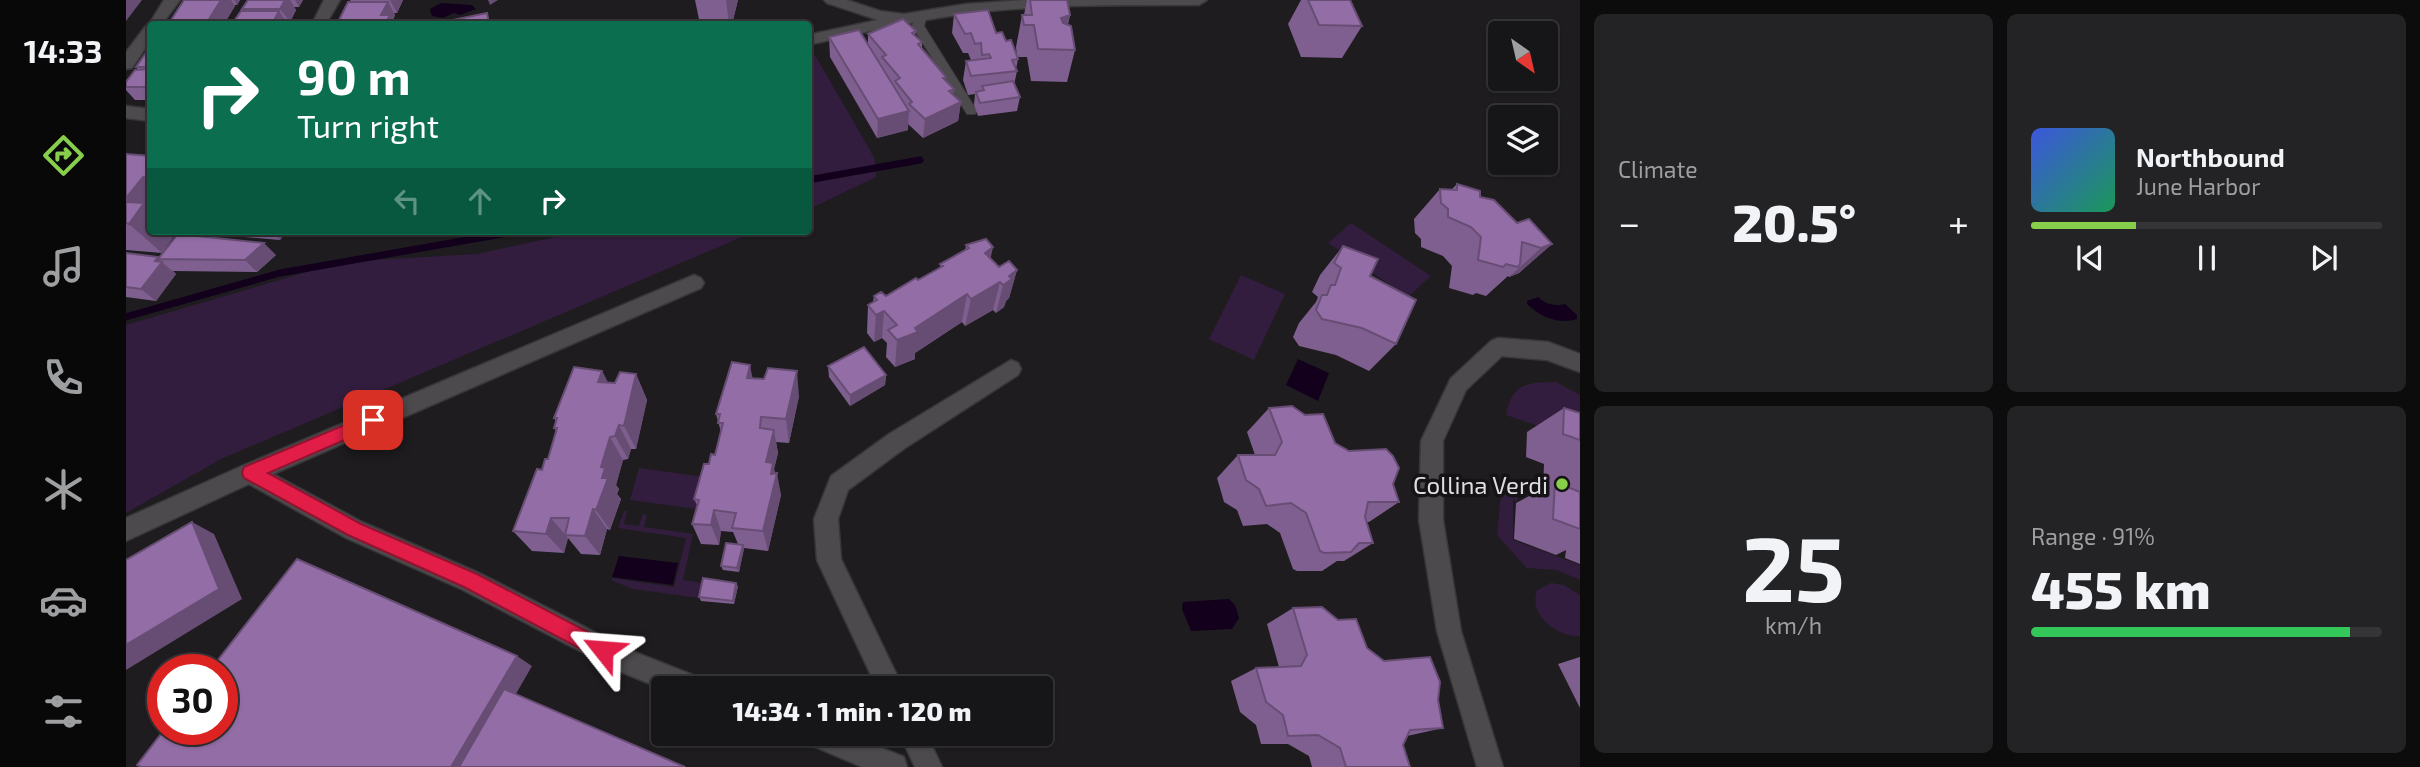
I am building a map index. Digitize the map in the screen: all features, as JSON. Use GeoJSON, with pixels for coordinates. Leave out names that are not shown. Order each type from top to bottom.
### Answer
{"type":"FeatureCollection","features":[{"type":"Feature","properties":{"kind":"street"},"geometry":{"type":"LineString","coordinates":[[157,21],[172,0]]}},
{"type":"Feature","properties":{"kind":"street"},"geometry":{"type":"LineString","coordinates":[[321,21],[332,0]]}},
{"type":"Feature","properties":{"kind":"street"},"geometry":{"type":"LineString","coordinates":[[832,0],[878,15],[904,19]]}},
{"type":"Feature","properties":{"kind":"street"},"geometry":{"type":"LineString","coordinates":[[812,39],[966,9],[1074,1],[1199,0]]}},
{"type":"Feature","properties":{"kind":"street"},"geometry":{"type":"LineString","coordinates":[[126,64],[147,34]]}},
{"type":"Feature","properties":{"kind":"street"},"geometry":{"type":"LineString","coordinates":[[126,112],[147,115]]}},
{"type":"Feature","properties":{"kind":"street"},"geometry":{"type":"LineString","coordinates":[[126,530],[250,473],[694,283]]}},
{"type":"Feature","properties":{"kind":"street"},"geometry":{"type":"LineString","coordinates":[[1490,767],[1450,631],[1431,520],[1432,441],[1458,384],[1498,346],[1548,351],[1580,363]]}},
{"type":"Feature","properties":{"kind":"street"},"geometry":{"type":"LineString","coordinates":[[884,676],[829,560],[826,519],[839,483],[897,441],[1011,369]]}},
{"type":"Feature","properties":{"kind":"street"},"geometry":{"type":"LineString","coordinates":[[250,473],[354,530],[470,580],[625,661],[663,676]]}},
{"type":"Feature","properties":{"kind":"street"},"geometry":{"type":"LineString","coordinates":[[844,746],[894,767]]}},
{"type":"Feature","properties":{"kind":"street"},"geometry":{"type":"LineString","coordinates":[[918,746],[929,767]]}},
{"type":"Feature","properties":{"kind":"lane"},"geometry":{"type":"LineString","coordinates":[[921,16],[918,26],[971,111]]}},
{"type":"Feature","properties":{"kind":"shaded area"},"geometry":{"type":"Polygon","coordinates":[[[441,3],[472,5],[476,9],[443,18],[432,16],[430,9],[441,3]]]}},
{"type":"Feature","properties":{"kind":"shaded area"},"geometry":{"type":"Polygon","coordinates":[[[812,50],[875,160],[876,177],[812,208],[812,50]]]}},
{"type":"Feature","properties":{"kind":"shaded area"},"geometry":{"type":"Polygon","coordinates":[[[1351,223],[1431,276],[1408,297],[1328,243],[1351,223]]]}},
{"type":"Feature","properties":{"kind":"shaded area"},"geometry":{"type":"Polygon","coordinates":[[[565,235],[747,235],[221,459],[126,513],[126,325],[341,262],[477,254],[565,235]]]}},
{"type":"Feature","properties":{"kind":"shaded area"},"geometry":{"type":"Polygon","coordinates":[[[1241,275],[1285,294],[1254,360],[1209,339],[1241,275]]]}},
{"type":"Feature","properties":{"kind":"shaded area"},"geometry":{"type":"Polygon","coordinates":[[[1538,297],[1551,304],[1565,304],[1577,315],[1577,319],[1550,319],[1538,313],[1527,301],[1538,297]]]}},
{"type":"Feature","properties":{"kind":"shaded area"},"geometry":{"type":"Polygon","coordinates":[[[1298,359],[1329,373],[1318,401],[1286,385],[1298,359]]]}},
{"type":"Feature","properties":{"kind":"shaded area"},"geometry":{"type":"Polygon","coordinates":[[[1556,382],[1580,395],[1580,440],[1506,415],[1513,396],[1522,386],[1556,382]]]}},
{"type":"Feature","properties":{"kind":"shaded area"},"geometry":{"type":"Polygon","coordinates":[[[639,468],[705,477],[697,509],[630,500],[639,468]]]}},
{"type":"Feature","properties":{"kind":"shaded area"},"geometry":{"type":"Polygon","coordinates":[[[1507,493],[1518,496],[1517,501],[1513,500],[1513,540],[1580,565],[1580,580],[1557,570],[1527,568],[1497,535],[1501,495],[1507,493]]]}},
{"type":"Feature","properties":{"kind":"shaded area"},"geometry":{"type":"Polygon","coordinates":[[[624,511],[627,511],[624,524],[639,526],[643,514],[647,515],[644,527],[693,534],[683,580],[703,583],[699,598],[633,589],[611,580],[674,587],[686,538],[618,528],[624,511]]]}},
{"type":"Feature","properties":{"kind":"shaded area"},"geometry":{"type":"Polygon","coordinates":[[[619,556],[678,563],[673,585],[612,577],[619,556]]]}},
{"type":"Feature","properties":{"kind":"shaded area"},"geometry":{"type":"Polygon","coordinates":[[[1551,583],[1564,585],[1580,595],[1580,636],[1562,633],[1546,623],[1541,616],[1535,599],[1537,590],[1551,583]]]}},
{"type":"Feature","properties":{"kind":"shaded area"},"geometry":{"type":"Polygon","coordinates":[[[1229,599],[1235,605],[1239,618],[1232,629],[1191,631],[1182,609],[1183,602],[1229,599]]]}},
{"type":"Feature","properties":{"kind":"building"},"geometry":{"type":"Polygon","coordinates":[[[184,0],[221,0],[208,21],[171,20],[184,0]]]}},
{"type":"Feature","properties":{"kind":"building"},"geometry":{"type":"Polygon","coordinates":[[[248,0],[285,0],[280,9],[242,9],[248,0]]]}},
{"type":"Feature","properties":{"kind":"building"},"geometry":{"type":"Polygon","coordinates":[[[1030,0],[1067,0],[1070,15],[1061,18],[1063,23],[1071,26],[1075,50],[1038,49],[1034,25],[1024,25],[1022,15],[1032,15],[1030,0]]]}},
{"type":"Feature","properties":{"kind":"building"},"geometry":{"type":"Polygon","coordinates":[[[1308,0],[1350,0],[1362,26],[1319,25],[1308,0]]]}},
{"type":"Feature","properties":{"kind":"building"},"geometry":{"type":"Polygon","coordinates":[[[348,2],[388,2],[381,15],[390,15],[387,21],[338,21],[348,2]]]}},
{"type":"Feature","properties":{"kind":"building"},"geometry":{"type":"Polygon","coordinates":[[[988,10],[996,33],[1002,32],[1006,41],[1011,40],[1018,59],[1012,60],[1017,71],[971,76],[966,61],[991,58],[989,54],[982,55],[981,43],[975,44],[971,33],[965,34],[954,14],[988,10]]]}},
{"type":"Feature","properties":{"kind":"building"},"geometry":{"type":"Polygon","coordinates":[[[241,11],[279,11],[274,21],[234,21],[241,11]]]}},
{"type":"Feature","properties":{"kind":"building"},"geometry":{"type":"Polygon","coordinates":[[[487,13],[488,21],[448,21],[487,13]]]}},
{"type":"Feature","properties":{"kind":"building"},"geometry":{"type":"Polygon","coordinates":[[[903,19],[916,31],[912,33],[922,42],[918,44],[954,89],[949,91],[961,102],[925,119],[909,104],[912,102],[895,81],[900,78],[882,57],[886,55],[868,34],[903,19]]]}},
{"type":"Feature","properties":{"kind":"building"},"geometry":{"type":"Polygon","coordinates":[[[859,30],[909,111],[878,119],[829,37],[859,30]]]}},
{"type":"Feature","properties":{"kind":"building"},"geometry":{"type":"Polygon","coordinates":[[[147,51],[147,67],[136,67],[147,51]]]}},
{"type":"Feature","properties":{"kind":"building"},"geometry":{"type":"Polygon","coordinates":[[[147,69],[147,87],[126,87],[126,82],[135,70],[147,69]]]}},
{"type":"Feature","properties":{"kind":"building"},"geometry":{"type":"Polygon","coordinates":[[[1013,81],[1020,97],[980,103],[976,92],[984,90],[982,86],[1013,81]]]}},
{"type":"Feature","properties":{"kind":"building"},"geometry":{"type":"Polygon","coordinates":[[[126,154],[147,156],[147,178],[143,177],[126,198],[126,154]]]}},
{"type":"Feature","properties":{"kind":"building"},"geometry":{"type":"Polygon","coordinates":[[[1457,184],[1480,191],[1480,197],[1494,200],[1517,223],[1529,219],[1552,244],[1541,248],[1522,242],[1518,267],[1506,264],[1503,267],[1478,260],[1481,237],[1471,227],[1448,217],[1448,209],[1441,203],[1440,189],[1457,190],[1457,184]]]}},
{"type":"Feature","properties":{"kind":"building"},"geometry":{"type":"Polygon","coordinates":[[[126,202],[144,203],[129,224],[126,223],[126,202]]]}},
{"type":"Feature","properties":{"kind":"building"},"geometry":{"type":"Polygon","coordinates":[[[177,235],[264,243],[245,260],[158,259],[177,235]]]}},
{"type":"Feature","properties":{"kind":"building"},"geometry":{"type":"Polygon","coordinates":[[[986,239],[993,247],[985,253],[999,267],[1009,261],[1017,270],[1009,276],[1012,279],[1003,285],[1000,282],[971,299],[967,294],[915,328],[918,332],[897,340],[888,330],[897,325],[884,311],[876,315],[868,305],[877,300],[874,296],[881,292],[886,296],[916,278],[918,280],[969,248],[966,245],[986,239]]]}},
{"type":"Feature","properties":{"kind":"building"},"geometry":{"type":"Polygon","coordinates":[[[1343,246],[1378,259],[1370,276],[1416,300],[1396,344],[1362,328],[1322,319],[1316,310],[1322,295],[1327,295],[1331,285],[1335,285],[1341,268],[1334,263],[1343,246]]]}},
{"type":"Feature","properties":{"kind":"building"},"geometry":{"type":"Polygon","coordinates":[[[126,253],[158,257],[155,261],[162,262],[141,289],[126,287],[126,253]]]}},
{"type":"Feature","properties":{"kind":"building"},"geometry":{"type":"Polygon","coordinates":[[[864,347],[886,375],[850,395],[828,366],[864,347]]]}},
{"type":"Feature","properties":{"kind":"building"},"geometry":{"type":"Polygon","coordinates":[[[732,362],[750,365],[747,378],[764,379],[768,368],[797,371],[786,419],[761,417],[760,428],[774,430],[766,462],[773,463],[771,474],[777,473],[763,531],[732,528],[736,513],[714,510],[711,525],[692,524],[699,500],[694,499],[704,464],[709,464],[711,454],[715,455],[723,423],[718,423],[720,414],[716,414],[732,362]]]}},
{"type":"Feature","properties":{"kind":"building"},"geometry":{"type":"Polygon","coordinates":[[[574,367],[602,371],[598,382],[615,383],[620,372],[636,374],[624,426],[619,425],[615,436],[610,437],[601,467],[605,468],[602,478],[608,478],[596,510],[593,509],[585,536],[565,535],[569,518],[551,518],[546,534],[513,531],[537,469],[542,470],[545,459],[548,459],[557,428],[554,428],[557,418],[554,418],[574,367]]]}},
{"type":"Feature","properties":{"kind":"building"},"geometry":{"type":"Polygon","coordinates":[[[1292,406],[1305,415],[1323,414],[1335,443],[1349,451],[1386,449],[1393,456],[1399,468],[1393,484],[1399,502],[1368,502],[1365,517],[1373,543],[1359,543],[1351,552],[1324,553],[1320,551],[1306,513],[1291,503],[1266,506],[1259,489],[1246,480],[1238,455],[1275,455],[1282,442],[1269,408],[1292,406]]]}},
{"type":"Feature","properties":{"kind":"building"},"geometry":{"type":"Polygon","coordinates":[[[1564,408],[1580,413],[1580,440],[1563,434],[1564,408]]]}},
{"type":"Feature","properties":{"kind":"building"},"geometry":{"type":"Polygon","coordinates":[[[1555,482],[1580,492],[1580,529],[1553,519],[1555,482]]]}},
{"type":"Feature","properties":{"kind":"building"},"geometry":{"type":"Polygon","coordinates":[[[192,522],[219,589],[126,645],[126,560],[192,522]]]}},
{"type":"Feature","properties":{"kind":"building"},"geometry":{"type":"Polygon","coordinates":[[[726,543],[743,545],[737,568],[721,566],[726,543]]]}},
{"type":"Feature","properties":{"kind":"building"},"geometry":{"type":"Polygon","coordinates":[[[297,559],[517,656],[451,767],[137,765],[152,745],[238,745],[238,654],[223,654],[297,559]]]}},
{"type":"Feature","properties":{"kind":"building"},"geometry":{"type":"Polygon","coordinates":[[[703,578],[736,583],[733,601],[699,597],[703,578]]]}},
{"type":"Feature","properties":{"kind":"building"},"geometry":{"type":"Polygon","coordinates":[[[1322,607],[1338,620],[1356,619],[1367,648],[1384,661],[1430,657],[1440,682],[1438,700],[1443,728],[1410,730],[1403,745],[1410,767],[1346,767],[1340,748],[1318,735],[1288,736],[1283,715],[1266,702],[1256,668],[1301,666],[1307,655],[1293,608],[1322,607]]]}},
{"type":"Feature","properties":{"kind":"building"},"geometry":{"type":"Polygon","coordinates":[[[504,689],[685,767],[459,767],[504,689]]]}},
{"type":"Feature","properties":{"kind":"waterway"},"geometry":{"type":"LineString","coordinates":[[812,179],[920,160]]}},
{"type":"Feature","properties":{"kind":"waterway"},"geometry":{"type":"LineString","coordinates":[[126,317],[280,273],[496,235]]}},
{"type":"Feature","properties":{"kind":"place","name":"Collina Verdi"},"geometry":{"type":"Point","coordinates":[1562,484]}},
{"type":"Feature","properties":{"kind":"route"},"geometry":{"type":"LineString","coordinates":[[373,420],[250,473],[354,530],[470,580],[603,650]]}}]}
